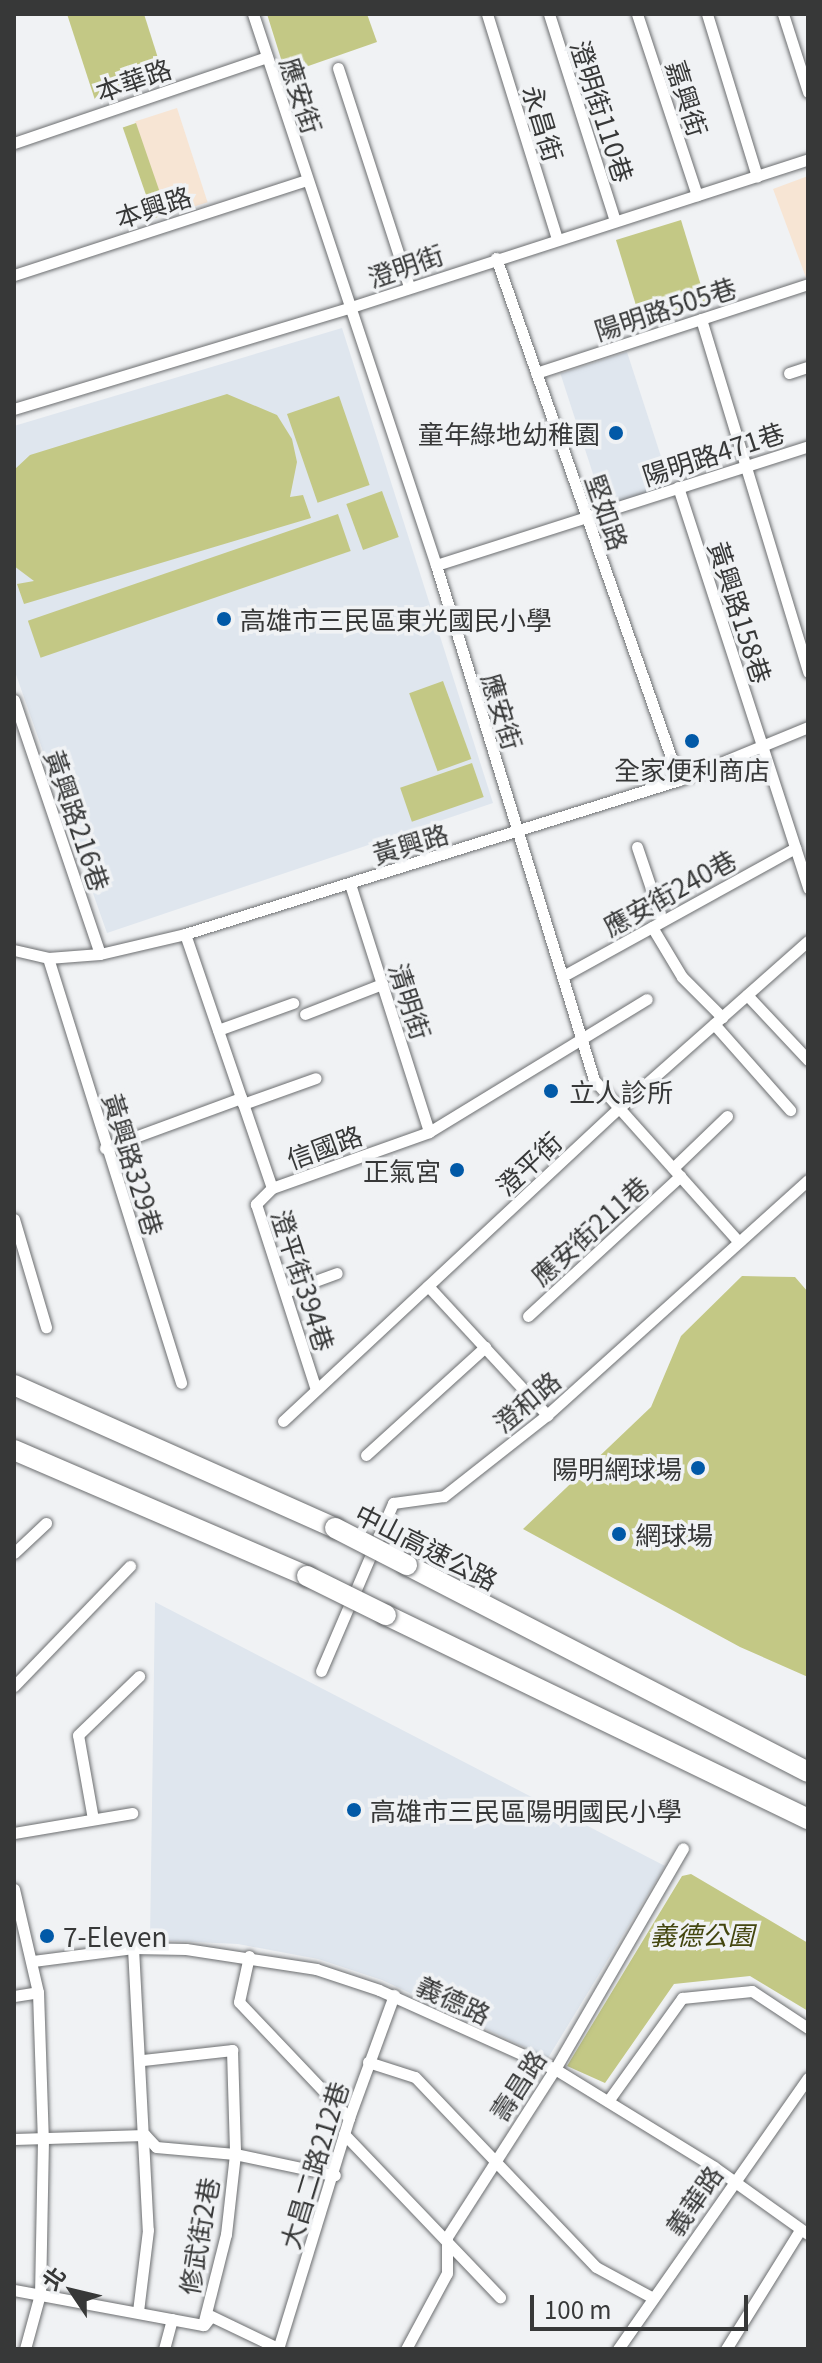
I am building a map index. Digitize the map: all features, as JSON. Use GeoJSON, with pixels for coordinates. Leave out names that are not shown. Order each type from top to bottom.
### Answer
{"type":"FeatureCollection","features":[{"type":"Feature","properties":{"kind":"highway","name":"中山高速公路"},"geometry":{"type":"LineString","coordinates":[[14,1385],[335,1528],[808,1770]]}},
{"type":"Feature","properties":{"kind":"highway"},"geometry":{"type":"LineString","coordinates":[[14,1450],[307,1576],[760,1792],[808,1819]]}},
{"type":"Feature","properties":{"kind":"highway"},"geometry":{"type":"LineString","coordinates":[[760,1792],[808,1828]]}},
{"type":"Feature","properties":{"kind":"street","name":"應安街"},"geometry":{"type":"LineString","coordinates":[[253,14],[348,308],[436,565],[565,975],[594,1080],[739,1242]]}},
{"type":"Feature","properties":{"kind":"street","name":"澄明街110巷"},"geometry":{"type":"LineString","coordinates":[[549,14],[615,221]]}},
{"type":"Feature","properties":{"kind":"street","name":"嘉興街"},"geometry":{"type":"LineString","coordinates":[[637,14],[697,195]]}},
{"type":"Feature","properties":{"kind":"street"},"geometry":{"type":"LineString","coordinates":[[707,14],[757,177]]}},
{"type":"Feature","properties":{"kind":"street"},"geometry":{"type":"LineString","coordinates":[[783,14],[808,92]]}},
{"type":"Feature","properties":{"kind":"street","name":"永昌街"},"geometry":{"type":"LineString","coordinates":[[488,17],[557,239]]}},
{"type":"Feature","properties":{"kind":"street","name":"本華路"},"geometry":{"type":"LineString","coordinates":[[14,143],[267,57]]}},
{"type":"Feature","properties":{"kind":"street"},"geometry":{"type":"LineString","coordinates":[[338,68],[409,286]]}},
{"type":"Feature","properties":{"kind":"street","name":"澄明街"},"geometry":{"type":"LineString","coordinates":[[14,409],[348,308],[808,159]]}},
{"type":"Feature","properties":{"kind":"street","name":"本興路"},"geometry":{"type":"LineString","coordinates":[[14,275],[306,180]]}},
{"type":"Feature","properties":{"kind":"street","name":"堅如路"},"geometry":{"type":"LineString","coordinates":[[496,258],[679,780]]}},
{"type":"Feature","properties":{"kind":"street","name":"陽明路505巷"},"geometry":{"type":"LineString","coordinates":[[536,373],[808,284]]}},
{"type":"Feature","properties":{"kind":"street"},"geometry":{"type":"LineString","coordinates":[[701,319],[808,672]]}},
{"type":"Feature","properties":{"kind":"street"},"geometry":{"type":"LineString","coordinates":[[789,373],[808,367]]}},
{"type":"Feature","properties":{"kind":"street","name":"陽明路471巷"},"geometry":{"type":"LineString","coordinates":[[436,565],[808,446]]}},
{"type":"Feature","properties":{"kind":"street","name":"黃興路158巷"},"geometry":{"type":"LineString","coordinates":[[678,487],[808,888]]}},
{"type":"Feature","properties":{"kind":"street","name":"黃興路216巷"},"geometry":{"type":"LineString","coordinates":[[14,700],[100,954]]}},
{"type":"Feature","properties":{"kind":"street","name":"黃興路"},"geometry":{"type":"LineString","coordinates":[[14,950],[48,958],[100,954],[185,934],[519,833],[679,780],[762,750],[808,727]]}},
{"type":"Feature","properties":{"kind":"street"},"geometry":{"type":"LineString","coordinates":[[637,847],[657,924],[682,977],[790,1110]]}},
{"type":"Feature","properties":{"kind":"street","name":"應安街240巷"},"geometry":{"type":"LineString","coordinates":[[565,975],[795,848]]}},
{"type":"Feature","properties":{"kind":"street","name":"清明街"},"geometry":{"type":"LineString","coordinates":[[350,884],[429,1132]]}},
{"type":"Feature","properties":{"kind":"street","name":"信國路"},"geometry":{"type":"LineString","coordinates":[[185,934],[272,1188],[429,1132],[647,999]]}},
{"type":"Feature","properties":{"kind":"street","name":"澄平街"},"geometry":{"type":"LineString","coordinates":[[283,1421],[619,1108],[808,941]]}},
{"type":"Feature","properties":{"kind":"street","name":"黃興路329巷"},"geometry":{"type":"LineString","coordinates":[[48,958],[181,1383]]}},
{"type":"Feature","properties":{"kind":"street"},"geometry":{"type":"LineString","coordinates":[[305,1014],[382,984]]}},
{"type":"Feature","properties":{"kind":"street"},"geometry":{"type":"LineString","coordinates":[[747,995],[808,1060]]}},
{"type":"Feature","properties":{"kind":"street"},"geometry":{"type":"LineString","coordinates":[[218,1030],[293,1003]]}},
{"type":"Feature","properties":{"kind":"street"},"geometry":{"type":"LineString","coordinates":[[105,1148],[316,1078]]}},
{"type":"Feature","properties":{"kind":"street","name":"應安街211巷"},"geometry":{"type":"LineString","coordinates":[[528,1316],[677,1172],[727,1116]]}},
{"type":"Feature","properties":{"kind":"street","name":"澄和路"},"geometry":{"type":"LineString","coordinates":[[321,1671],[393,1503],[444,1496],[547,1415],[808,1180]]}},
{"type":"Feature","properties":{"kind":"street","name":"澄平街394巷"},"geometry":{"type":"LineString","coordinates":[[272,1188],[256,1204],[316,1390]]}},
{"type":"Feature","properties":{"kind":"street"},"geometry":{"type":"LineString","coordinates":[[14,1219],[46,1327]]}},
{"type":"Feature","properties":{"kind":"street"},"geometry":{"type":"LineString","coordinates":[[285,1292],[337,1273]]}},
{"type":"Feature","properties":{"kind":"street"},"geometry":{"type":"LineString","coordinates":[[428,1286],[547,1415]]}},
{"type":"Feature","properties":{"kind":"street"},"geometry":{"type":"LineString","coordinates":[[366,1455],[485,1347]]}},
{"type":"Feature","properties":{"kind":"street"},"geometry":{"type":"LineString","coordinates":[[14,1553],[46,1523]]}},
{"type":"Feature","properties":{"kind":"street"},"geometry":{"type":"LineString","coordinates":[[14,1686],[130,1566]]}},
{"type":"Feature","properties":{"kind":"street"},"geometry":{"type":"LineString","coordinates":[[93,1819],[78,1735],[139,1676]]}},
{"type":"Feature","properties":{"kind":"street"},"geometry":{"type":"LineString","coordinates":[[14,1833],[132,1813]]}},
{"type":"Feature","properties":{"kind":"street","name":"壽昌路"},"geometry":{"type":"LineString","coordinates":[[406,2349],[447,2273],[447,2237],[555,2069],[683,1848]]}},
{"type":"Feature","properties":{"kind":"street"},"geometry":{"type":"LineString","coordinates":[[14,1889],[38,1992],[43,2140],[40,2294],[25,2349]]}},
{"type":"Feature","properties":{"kind":"street"},"geometry":{"type":"LineString","coordinates":[[133,1948],[143,2060],[148,2230],[138,2311]]}},
{"type":"Feature","properties":{"kind":"street","name":"義德路"},"geometry":{"type":"LineString","coordinates":[[33,1961],[133,1948],[249,1956],[316,1969],[394,1995],[555,2069],[733,2181],[804,2232]]}},
{"type":"Feature","properties":{"kind":"street"},"geometry":{"type":"LineString","coordinates":[[249,1956],[239,2002],[349,2118]]}},
{"type":"Feature","properties":{"kind":"street"},"geometry":{"type":"LineString","coordinates":[[608,2101],[682,1998],[752,1991],[808,2028]]}},
{"type":"Feature","properties":{"kind":"street"},"geometry":{"type":"LineString","coordinates":[[14,1996],[38,1992]]}},
{"type":"Feature","properties":{"kind":"street","name":"大昌二路212巷"},"geometry":{"type":"LineString","coordinates":[[279,2349],[335,2175],[349,2118],[394,1995]]}},
{"type":"Feature","properties":{"kind":"street","name":"修武街2巷"},"geometry":{"type":"LineString","coordinates":[[143,2060],[232,2050],[235,2154],[226,2234],[203,2325]]}},
{"type":"Feature","properties":{"kind":"street"},"geometry":{"type":"LineString","coordinates":[[368,2062],[415,2077],[596,2267],[653,2298]]}},
{"type":"Feature","properties":{"kind":"street","name":"義華路"},"geometry":{"type":"LineString","coordinates":[[621,2348],[733,2181],[808,2078]]}},
{"type":"Feature","properties":{"kind":"street"},"geometry":{"type":"LineString","coordinates":[[344,2134],[447,2237],[500,2297]]}},
{"type":"Feature","properties":{"kind":"street"},"geometry":{"type":"LineString","coordinates":[[14,2139],[145,2135]]}},
{"type":"Feature","properties":{"kind":"street"},"geometry":{"type":"LineString","coordinates":[[145,2135],[156,2147],[235,2154],[335,2175]]}},
{"type":"Feature","properties":{"kind":"street"},"geometry":{"type":"LineString","coordinates":[[726,2349],[804,2232]]}},
{"type":"Feature","properties":{"kind":"street"},"geometry":{"type":"LineString","coordinates":[[14,2290],[203,2325],[211,2316],[279,2349]]}},
{"type":"Feature","properties":{"kind":"street"},"geometry":{"type":"LineString","coordinates":[[164,2349],[172,2319]]}},
{"type":"Feature","properties":{"kind":"shaded area"},"geometry":{"type":"Polygon","coordinates":[[[177,108],[208,202],[166,216],[135,122],[177,108]]]}},
{"type":"Feature","properties":{"kind":"shaded area"},"geometry":{"type":"Polygon","coordinates":[[[808,176],[808,283],[773,189],[808,176]]]}},
{"type":"Feature","properties":{"kind":"shaded area","name":"高雄市三民區東光國民小學"},"geometry":{"type":"Polygon","coordinates":[[[342,328],[493,803],[107,933],[14,669],[14,426],[342,328]]]}},
{"type":"Feature","properties":{"kind":"shaded area","name":"童年綠地幼稚園"},"geometry":{"type":"Polygon","coordinates":[[[627,352],[671,486],[604,508],[560,374],[627,352]]]}},
{"type":"Feature","properties":{"kind":"shaded area","name":"高雄市三民區陽明國民小學"},"geometry":{"type":"Polygon","coordinates":[[[155,1602],[665,1866],[548,2058],[382,1980],[318,1959],[238,1944],[150,1940],[155,1602]]]}},
{"type":"Feature","properties":{"kind":"green space"},"geometry":{"type":"Polygon","coordinates":[[[67,14],[144,14],[164,77],[95,100],[67,14]]]}},
{"type":"Feature","properties":{"kind":"green space"},"geometry":{"type":"Polygon","coordinates":[[[267,14],[367,14],[377,42],[294,71],[282,62],[267,14]]]}},
{"type":"Feature","properties":{"kind":"green space"},"geometry":{"type":"Polygon","coordinates":[[[136,123],[167,214],[154,218],[123,128],[136,123]]]}},
{"type":"Feature","properties":{"kind":"green space"},"geometry":{"type":"Polygon","coordinates":[[[681,220],[707,304],[642,324],[616,240],[681,220]]]}},
{"type":"Feature","properties":{"kind":"green space"},"geometry":{"type":"Polygon","coordinates":[[[227,394],[277,415],[292,439],[297,462],[290,497],[303,495],[311,518],[24,604],[17,584],[34,581],[14,566],[14,470],[30,455],[227,394]]]}},
{"type":"Feature","properties":{"kind":"green space"},"geometry":{"type":"Polygon","coordinates":[[[339,396],[370,485],[318,503],[287,414],[339,396]]]}},
{"type":"Feature","properties":{"kind":"green space"},"geometry":{"type":"Polygon","coordinates":[[[382,491],[399,537],[363,550],[346,504],[382,491]]]}},
{"type":"Feature","properties":{"kind":"green space"},"geometry":{"type":"Polygon","coordinates":[[[338,514],[351,551],[41,658],[28,621],[338,514]]]}},
{"type":"Feature","properties":{"kind":"green space"},"geometry":{"type":"Polygon","coordinates":[[[443,681],[471,759],[438,771],[409,693],[443,681]]]}},
{"type":"Feature","properties":{"kind":"green space"},"geometry":{"type":"Polygon","coordinates":[[[472,763],[484,797],[412,822],[400,788],[472,763]]]}},
{"type":"Feature","properties":{"kind":"green space","name":"陽明網球場"},"geometry":{"type":"Polygon","coordinates":[[[742,1276],[795,1277],[808,1292],[808,1677],[740,1647],[523,1529],[651,1407],[681,1336],[742,1276]]]}},
{"type":"Feature","properties":{"kind":"green space","name":"義德公園"},"geometry":{"type":"Polygon","coordinates":[[[691,1874],[808,1943],[808,2011],[750,1976],[674,1984],[605,2083],[567,2066],[682,1876],[691,1874]]]}},
{"type":"Feature","properties":{"kind":"place","name":"童年綠地幼稚園"},"geometry":{"type":"Point","coordinates":[616,433]}},
{"type":"Feature","properties":{"kind":"place","name":"高雄市三民區東光國民小學"},"geometry":{"type":"Point","coordinates":[224,619]}},
{"type":"Feature","properties":{"kind":"place","name":"全家便利商店"},"geometry":{"type":"Point","coordinates":[692,741]}},
{"type":"Feature","properties":{"kind":"place","name":"立人診所"},"geometry":{"type":"Point","coordinates":[551,1091]}},
{"type":"Feature","properties":{"kind":"place","name":"正氣宮"},"geometry":{"type":"Point","coordinates":[457,1170]}},
{"type":"Feature","properties":{"kind":"place","name":"陽明網球場"},"geometry":{"type":"Point","coordinates":[698,1468]}},
{"type":"Feature","properties":{"kind":"place","name":"網球場"},"geometry":{"type":"Point","coordinates":[619,1534]}},
{"type":"Feature","properties":{"kind":"place","name":"高雄市三民區陽明國民小學"},"geometry":{"type":"Point","coordinates":[354,1810]}},
{"type":"Feature","properties":{"kind":"place","name":"7-Eleven"},"geometry":{"type":"Point","coordinates":[47,1936]}}]}
